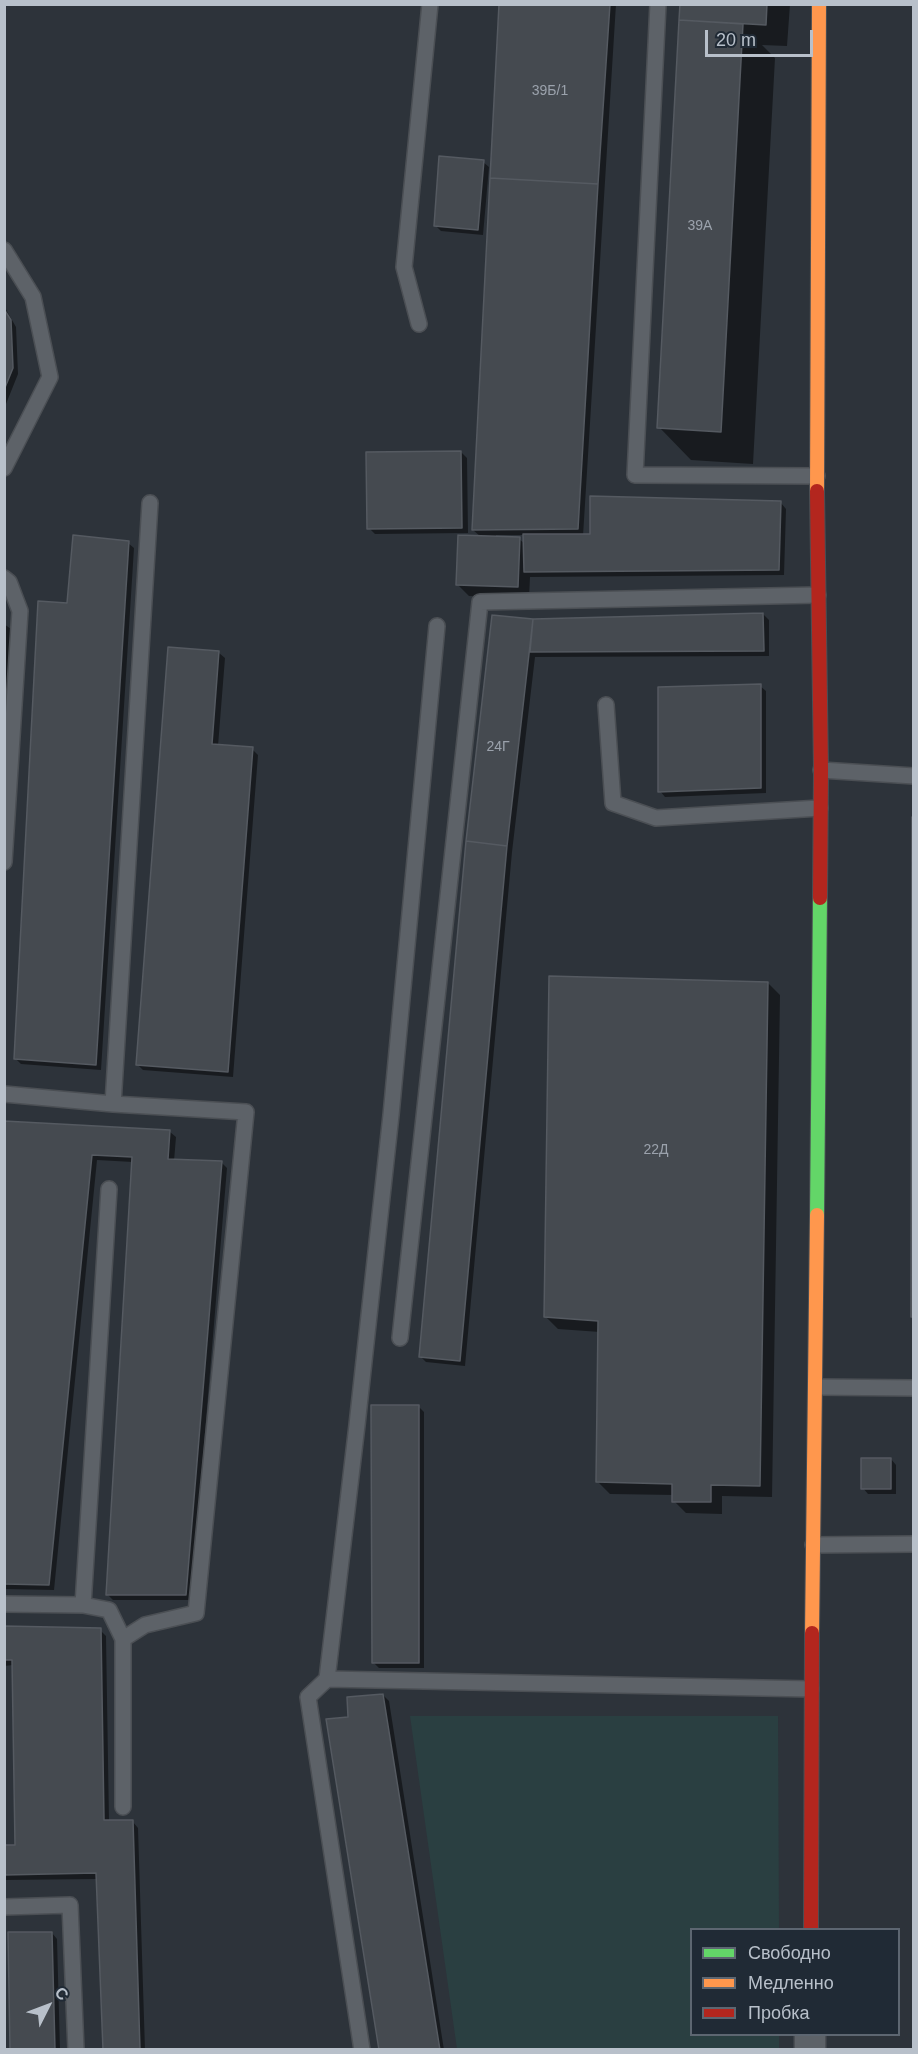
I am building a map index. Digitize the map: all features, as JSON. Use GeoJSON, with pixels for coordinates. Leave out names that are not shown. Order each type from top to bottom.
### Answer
{"type":"FeatureCollection","features":[{"type":"Feature","properties":{"kind":"street"},"geometry":{"type":"LineString","coordinates":[[811,1928],[811,1689],[821,770],[817,476],[819,4]]}},
{"type":"Feature","properties":{"kind":"lane"},"geometry":{"type":"LineString","coordinates":[[419,324],[404,267],[430,4]]}},
{"type":"Feature","properties":{"kind":"lane"},"geometry":{"type":"LineString","coordinates":[[658,4],[635,475],[817,476]]}},
{"type":"Feature","properties":{"kind":"lane"},"geometry":{"type":"LineString","coordinates":[[4,250],[33,297],[50,377],[4,468]]}},
{"type":"Feature","properties":{"kind":"lane"},"geometry":{"type":"LineString","coordinates":[[113,1104],[150,503]]}},
{"type":"Feature","properties":{"kind":"lane"},"geometry":{"type":"LineString","coordinates":[[4,578],[9,582],[20,611],[4,862]]}},
{"type":"Feature","properties":{"kind":"lane"},"geometry":{"type":"LineString","coordinates":[[400,1338],[480,602],[818,595]]}},
{"type":"Feature","properties":{"kind":"lane"},"geometry":{"type":"LineString","coordinates":[[362,2049],[308,1697],[327,1679],[391,1115],[437,626]]}},
{"type":"Feature","properties":{"kind":"lane"},"geometry":{"type":"LineString","coordinates":[[606,705],[613,802],[656,818],[820,808]]}},
{"type":"Feature","properties":{"kind":"lane"},"geometry":{"type":"LineString","coordinates":[[821,770],[914,776]]}},
{"type":"Feature","properties":{"kind":"lane"},"geometry":{"type":"LineString","coordinates":[[4,1094],[113,1104],[246,1112],[196,1613],[145,1625],[123,1639]]}},
{"type":"Feature","properties":{"kind":"lane"},"geometry":{"type":"LineString","coordinates":[[83,1605],[109,1189]]}},
{"type":"Feature","properties":{"kind":"lane"},"geometry":{"type":"LineString","coordinates":[[816,1387],[914,1388]]}},
{"type":"Feature","properties":{"kind":"lane"},"geometry":{"type":"LineString","coordinates":[[813,1545],[914,1544]]}},
{"type":"Feature","properties":{"kind":"lane"},"geometry":{"type":"LineString","coordinates":[[4,1604],[83,1605],[109,1610],[123,1639],[123,1807]]}},
{"type":"Feature","properties":{"kind":"lane"},"geometry":{"type":"LineString","coordinates":[[327,1679],[811,1689]]}},
{"type":"Feature","properties":{"kind":"lane"},"geometry":{"type":"LineString","coordinates":[[4,1907],[70,1905],[76,2049]]}},
{"type":"Feature","properties":{"kind":"green space"},"geometry":{"type":"Polygon","coordinates":[[[410,1716],[778,1716],[779,1928],[690,1928],[690,2036],[779,2036],[779,2049],[457,2049],[410,1716]]]}},
{"type":"Feature","properties":{"kind":"building"},"geometry":{"type":"Polygon","coordinates":[[[499,4],[610,4],[598,184],[490,178],[499,4]]]}},
{"type":"Feature","properties":{"kind":"building"},"geometry":{"type":"Polygon","coordinates":[[[680,4],[767,4],[766,25],[679,20],[680,4]]]}},
{"type":"Feature","properties":{"kind":"building"},"geometry":{"type":"Polygon","coordinates":[[[679,20],[743,24],[721,432],[657,428],[679,20]]]}},
{"type":"Feature","properties":{"kind":"building"},"geometry":{"type":"Polygon","coordinates":[[[439,156],[484,160],[478,230],[434,226],[439,156]]]}},
{"type":"Feature","properties":{"kind":"building"},"geometry":{"type":"Polygon","coordinates":[[[490,178],[598,184],[578,529],[472,530],[490,178]]]}},
{"type":"Feature","properties":{"kind":"building"},"geometry":{"type":"Polygon","coordinates":[[[4,309],[11,320],[13,368],[4,390],[4,309]]]}},
{"type":"Feature","properties":{"kind":"building"},"geometry":{"type":"Polygon","coordinates":[[[461,451],[462,528],[367,529],[366,452],[461,451]]]}},
{"type":"Feature","properties":{"kind":"building"},"geometry":{"type":"Polygon","coordinates":[[[590,496],[781,501],[779,570],[524,572],[523,534],[590,534],[590,496]]]}},
{"type":"Feature","properties":{"kind":"building"},"geometry":{"type":"Polygon","coordinates":[[[73,535],[129,541],[96,1065],[14,1059],[38,601],[67,603],[73,535]]]}},
{"type":"Feature","properties":{"kind":"building"},"geometry":{"type":"Polygon","coordinates":[[[458,535],[520,537],[518,587],[456,585],[458,535]]]}},
{"type":"Feature","properties":{"kind":"building"},"geometry":{"type":"Polygon","coordinates":[[[763,613],[764,651],[530,652],[533,619],[763,613]]]}},
{"type":"Feature","properties":{"kind":"building"},"geometry":{"type":"Polygon","coordinates":[[[492,615],[533,619],[507,846],[466,841],[492,615]]]}},
{"type":"Feature","properties":{"kind":"building"},"geometry":{"type":"Polygon","coordinates":[[[168,647],[219,651],[212,744],[253,747],[228,1072],[136,1065],[168,647]]]}},
{"type":"Feature","properties":{"kind":"building"},"geometry":{"type":"Polygon","coordinates":[[[761,684],[761,788],[658,792],[658,687],[761,684]]]}},
{"type":"Feature","properties":{"kind":"building"},"geometry":{"type":"Polygon","coordinates":[[[912,817],[914,817],[914,1317],[911,1317],[912,817]]]}},
{"type":"Feature","properties":{"kind":"building"},"geometry":{"type":"Polygon","coordinates":[[[466,841],[507,846],[460,1361],[419,1357],[466,841]]]}},
{"type":"Feature","properties":{"kind":"building"},"geometry":{"type":"Polygon","coordinates":[[[549,976],[768,982],[760,1486],[711,1485],[711,1502],[672,1502],[672,1484],[596,1482],[598,1321],[544,1317],[549,976]]]}},
{"type":"Feature","properties":{"kind":"building"},"geometry":{"type":"Polygon","coordinates":[[[4,1121],[170,1130],[168,1159],[222,1161],[186,1595],[106,1595],[132,1157],[92,1155],[49,1585],[4,1584],[4,1121]]]}},
{"type":"Feature","properties":{"kind":"building"},"geometry":{"type":"Polygon","coordinates":[[[371,1405],[419,1405],[419,1663],[372,1663],[371,1405]]]}},
{"type":"Feature","properties":{"kind":"building"},"geometry":{"type":"Polygon","coordinates":[[[861,1458],[891,1458],[891,1489],[861,1489],[861,1458]]]}},
{"type":"Feature","properties":{"kind":"building"},"geometry":{"type":"Polygon","coordinates":[[[4,1626],[101,1628],[104,1820],[133,1820],[140,2050],[103,2050],[96,1873],[4,1875],[4,1845],[15,1845],[12,1660],[4,1660],[4,1626]]]}},
{"type":"Feature","properties":{"kind":"building"},"geometry":{"type":"Polygon","coordinates":[[[383,1694],[440,2050],[379,2050],[326,1719],[348,1717],[347,1697],[383,1694]]]}},
{"type":"Feature","properties":{"kind":"building"},"geometry":{"type":"Polygon","coordinates":[[[8,1932],[52,1932],[55,2050],[10,2050],[8,1932]]]}},
{"type":"Feature","properties":{"kind":"traffic: fast"},"geometry":{"type":"LineString","coordinates":[[817,1215],[820,898]]}},
{"type":"Feature","properties":{"kind":"traffic: slow"},"geometry":{"type":"LineString","coordinates":[[817,491],[819,4]]}},
{"type":"Feature","properties":{"kind":"traffic: slow"},"geometry":{"type":"LineString","coordinates":[[812,1633],[817,1215]]}},
{"type":"Feature","properties":{"kind":"traffic: jam"},"geometry":{"type":"LineString","coordinates":[[817,491],[821,770],[820,898]]}},
{"type":"Feature","properties":{"kind":"traffic: jam"},"geometry":{"type":"LineString","coordinates":[[811,1928],[812,1633]]}}]}
